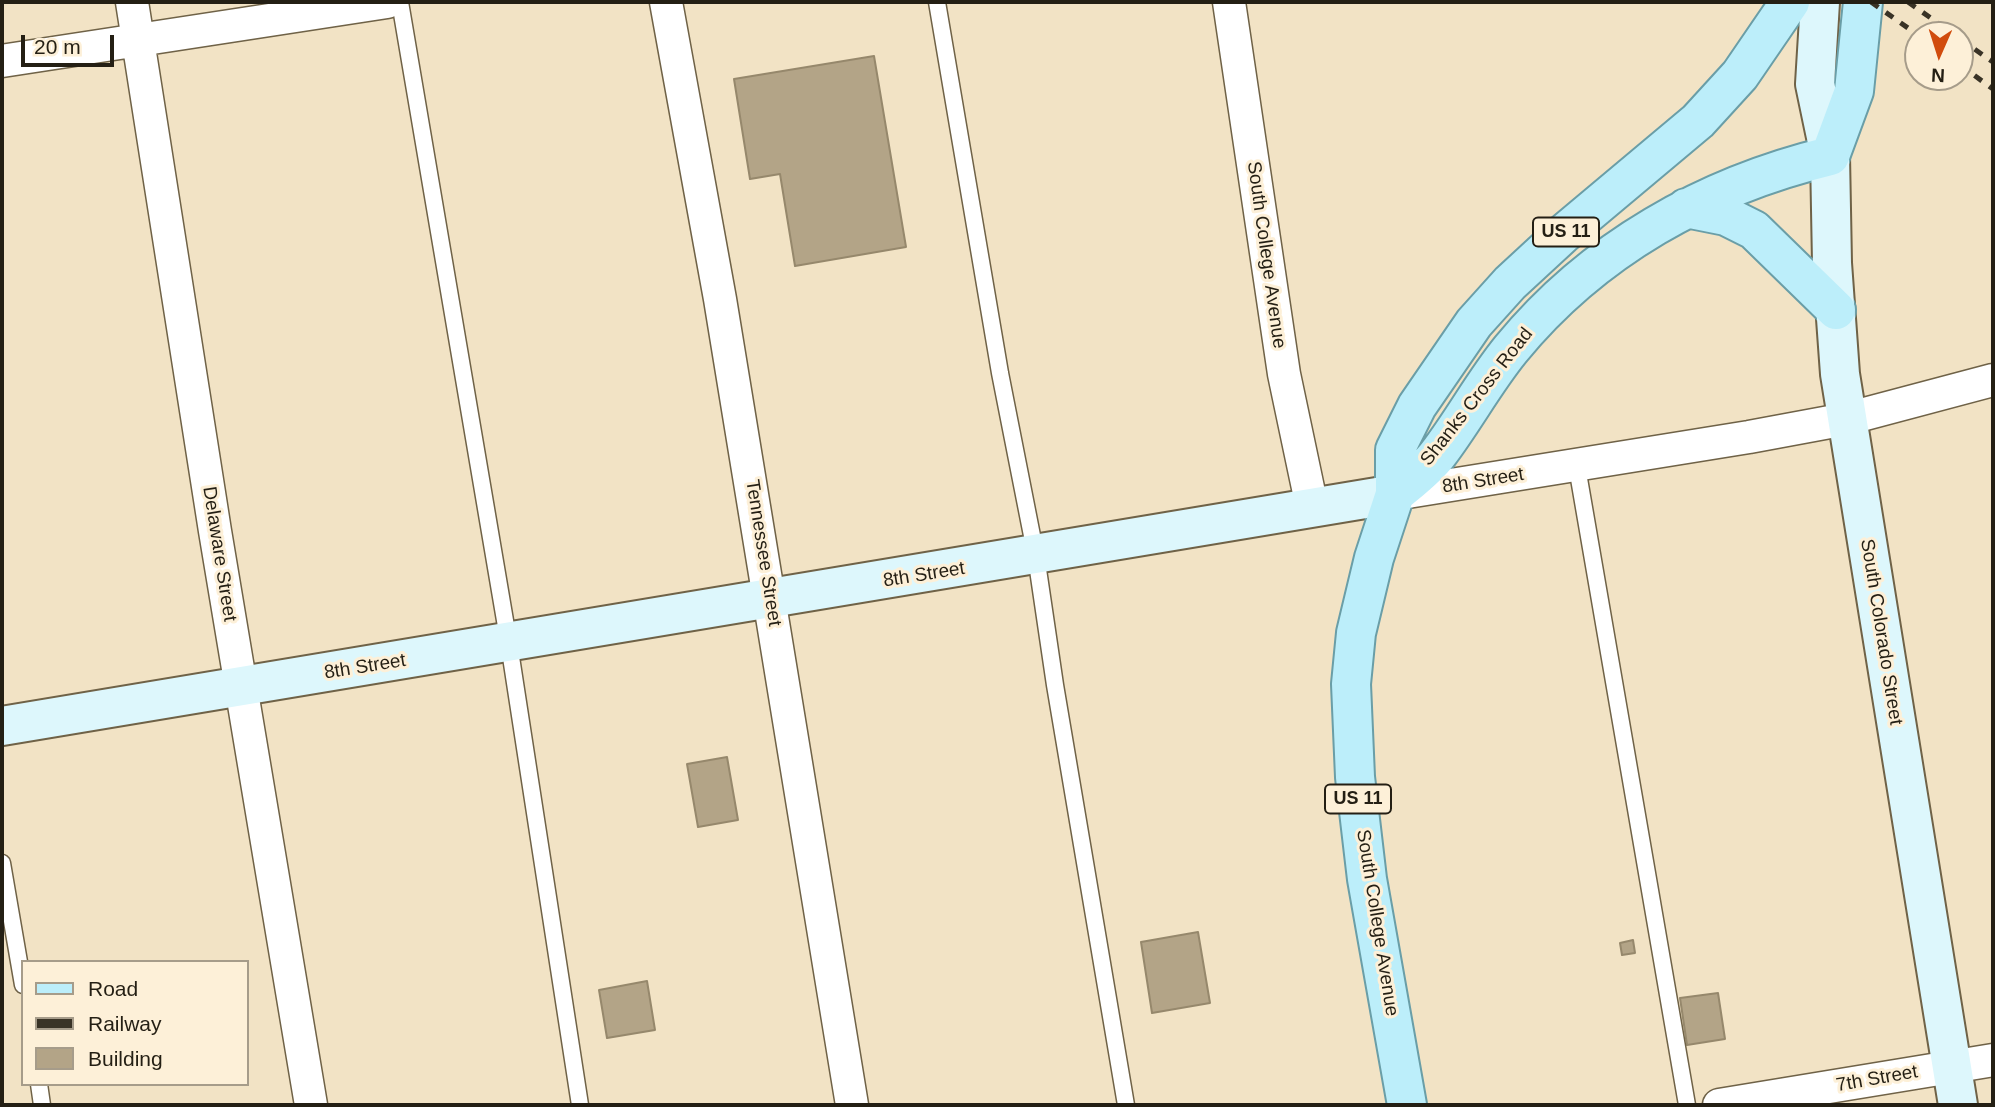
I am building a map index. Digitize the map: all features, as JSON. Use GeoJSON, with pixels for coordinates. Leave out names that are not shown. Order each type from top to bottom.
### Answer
{"type":"FeatureCollection","features":[{"type":"Feature","properties":{"kind":"main road","name":"Shanks Cross Road"},"geometry":{"type":"LineString","coordinates":[[1395,494],[1395,450],[1417,406],[1474,323],[1510,283],[1562,235],[1698,121],[1740,75],[1790,2]]}},
{"type":"Feature","properties":{"kind":"main road","name":"South Colorado Street"},"geometry":{"type":"LineString","coordinates":[[1830,156],[1854,91],[1862,13]]}},
{"type":"Feature","properties":{"kind":"main road","name":"Shanks Cross Road"},"geometry":{"type":"LineString","coordinates":[[1395,494],[1437,456],[1483,387],[1545,310],[1592,268],[1639,234],[1686,208],[1785,167],[1830,156]]}},
{"type":"Feature","properties":{"kind":"main road"},"geometry":{"type":"LineString","coordinates":[[1686,208],[1726,216],[1754,230],[1836,310]]}},
{"type":"Feature","properties":{"kind":"main road","name":"South College Avenue"},"geometry":{"type":"LineString","coordinates":[[1395,494],[1374,558],[1356,632],[1351,684],[1355,777],[1367,879],[1407,1105]]}},
{"type":"Feature","properties":{"kind":"street","name":"Delaware Street"},"geometry":{"type":"LineString","coordinates":[[132,2],[241,687],[311,1105]]}},
{"type":"Feature","properties":{"kind":"street"},"geometry":{"type":"LineString","coordinates":[[2,61],[387,2]]}},
{"type":"Feature","properties":{"kind":"street","name":"Tennessee Street"},"geometry":{"type":"LineString","coordinates":[[666,2],[771,600],[852,1105]]}},
{"type":"Feature","properties":{"kind":"street","name":"South College Avenue"},"geometry":{"type":"LineString","coordinates":[[1229,2],[1284,374],[1312,507]]}},
{"type":"Feature","properties":{"kind":"street","name":"South Colorado Street"},"geometry":{"type":"LineString","coordinates":[[1820,2],[1815,84],[1830,156],[1836,310],[1846,419],[1958,1105]]}},
{"type":"Feature","properties":{"kind":"street","name":"8th Street"},"geometry":{"type":"LineString","coordinates":[[2,726],[1036,556],[1312,507],[1577,467],[1846,419],[1993,380]]}},
{"type":"Feature","properties":{"kind":"street","name":"7th Street"},"geometry":{"type":"LineString","coordinates":[[1719,1105],[1993,1060]]}},
{"type":"Feature","properties":{"kind":"lane"},"geometry":{"type":"LineString","coordinates":[[400,2],[509,643],[580,1105]]}},
{"type":"Feature","properties":{"kind":"lane"},"geometry":{"type":"LineString","coordinates":[[937,2],[997,360],[1036,556],[1055,685],[1126,1105]]}},
{"type":"Feature","properties":{"kind":"lane"},"geometry":{"type":"LineString","coordinates":[[1577,467],[1687,1105]]}},
{"type":"Feature","properties":{"kind":"lane"},"geometry":{"type":"LineString","coordinates":[[2,863],[21,973]]}},
{"type":"Feature","properties":{"kind":"lane"},"geometry":{"type":"LineString","coordinates":[[39,1086],[42,1105]]}},
{"type":"Feature","properties":{"kind":"building"},"geometry":{"type":"Polygon","coordinates":[[[874,56],[906,247],[795,266],[780,174],[750,179],[734,79],[874,56]]]}},
{"type":"Feature","properties":{"kind":"building"},"geometry":{"type":"Polygon","coordinates":[[[727,757],[738,820],[698,827],[687,764],[727,757]]]}},
{"type":"Feature","properties":{"kind":"building"},"geometry":{"type":"Polygon","coordinates":[[[1198,932],[1210,1003],[1152,1013],[1141,942],[1198,932]]]}},
{"type":"Feature","properties":{"kind":"building"},"geometry":{"type":"Polygon","coordinates":[[[1633,940],[1635,953],[1622,955],[1620,943],[1633,940]]]}},
{"type":"Feature","properties":{"kind":"building"},"geometry":{"type":"Polygon","coordinates":[[[647,981],[655,1030],[607,1038],[599,990],[647,981]]]}},
{"type":"Feature","properties":{"kind":"building"},"geometry":{"type":"Polygon","coordinates":[[[1718,993],[1725,1039],[1687,1045],[1680,998],[1718,993]]]}},
{"type":"Feature","properties":{"kind":"railway"},"geometry":{"type":"LineString","coordinates":[[1871,2],[1904,25]]}},
{"type":"Feature","properties":{"kind":"railway"},"geometry":{"type":"LineString","coordinates":[[1908,2],[1935,21]]}},
{"type":"Feature","properties":{"kind":"railway"},"geometry":{"type":"LineString","coordinates":[[1974,49],[1993,62]]}},
{"type":"Feature","properties":{"kind":"railway"},"geometry":{"type":"LineString","coordinates":[[1974,75],[1993,89]]}}]}
